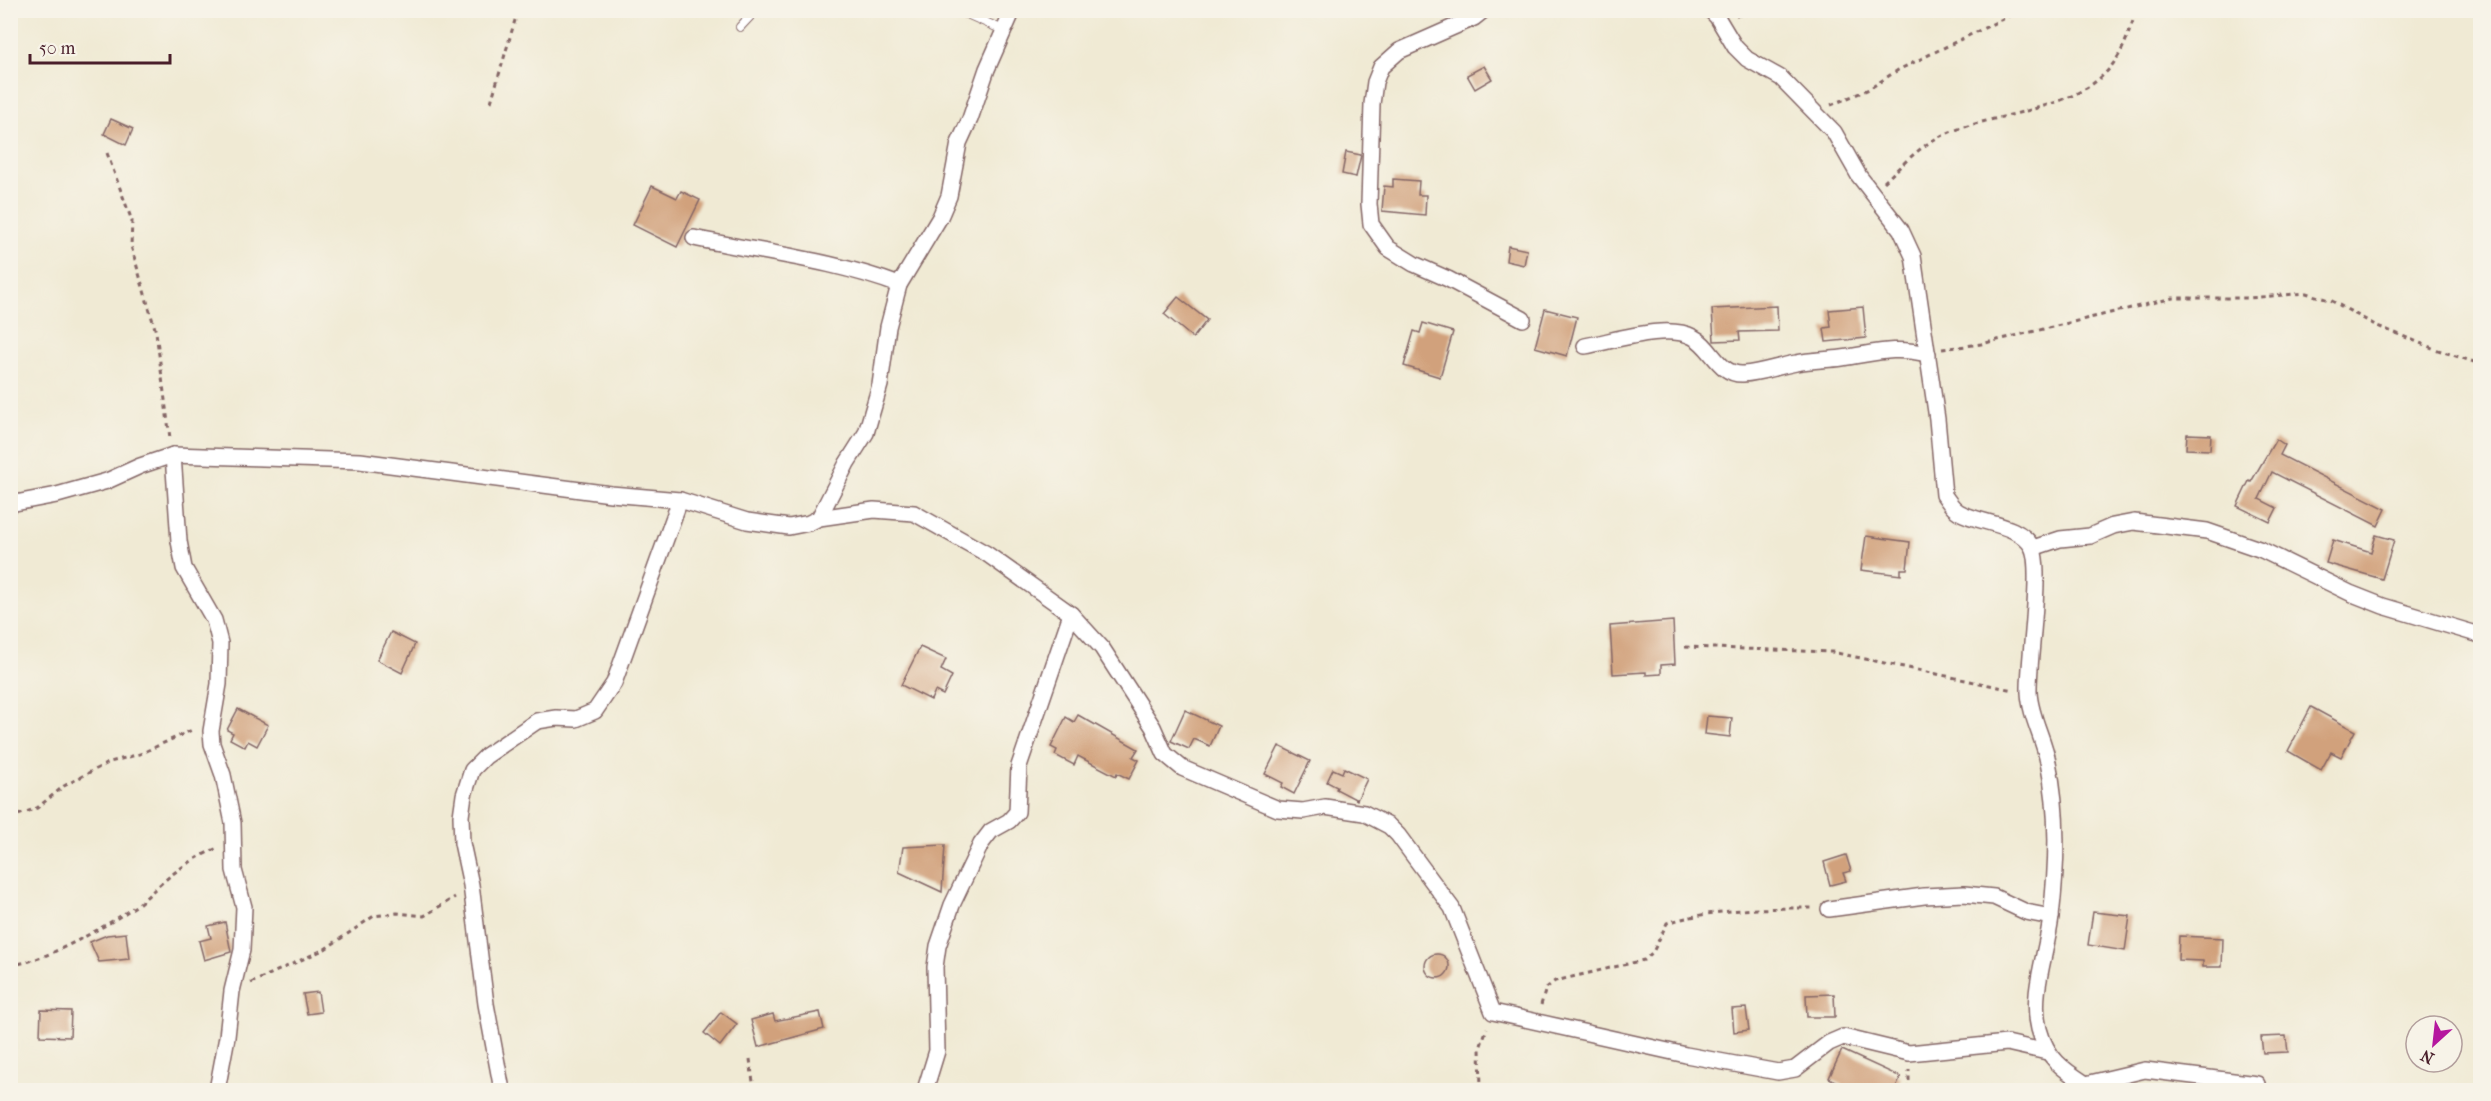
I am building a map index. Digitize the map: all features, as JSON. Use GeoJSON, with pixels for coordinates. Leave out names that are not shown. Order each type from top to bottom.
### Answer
{"type":"FeatureCollection","features":[{"type":"Feature","properties":{"kind":"street"},"geometry":{"type":"LineString","coordinates":[[819,518],[847,463],[866,433],[880,385],[888,327],[900,285],[949,196],[958,143],[970,119],[987,69],[1013,10]]}},
{"type":"Feature","properties":{"kind":"street"},"geometry":{"type":"LineString","coordinates":[[1484,10],[1474,18],[1444,29],[1399,51],[1381,67],[1375,82],[1372,104],[1369,204],[1371,224],[1388,248],[1414,264],[1448,279],[1523,319]]}},
{"type":"Feature","properties":{"kind":"street"},"geometry":{"type":"LineString","coordinates":[[1713,14],[1735,47],[1747,59],[1781,78],[1834,132],[1859,176],[1901,230],[1913,256],[1944,495],[1951,506],[1960,513],[2015,533],[2026,539],[2032,548],[2035,584],[2029,694],[2048,762],[2055,810],[2056,862],[2051,918],[2035,1008],[2047,1052],[2064,1069],[2091,1087],[2145,1070],[2257,1084]]}},
{"type":"Feature","properties":{"kind":"street"},"geometry":{"type":"LineString","coordinates":[[694,238],[830,263],[866,272],[900,285]]}},
{"type":"Feature","properties":{"kind":"street"},"geometry":{"type":"LineString","coordinates":[[1585,346],[1656,333],[1678,332],[1694,337],[1719,364],[1732,373],[1743,374],[1801,362],[1891,349],[1927,352]]}},
{"type":"Feature","properties":{"kind":"street"},"geometry":{"type":"LineString","coordinates":[[173,455],[179,541],[184,568],[214,620],[220,643],[219,684],[212,720],[212,744],[223,775],[233,823],[234,870],[244,907],[242,950],[232,991],[227,1037],[217,1090]]}},
{"type":"Feature","properties":{"kind":"street"},"geometry":{"type":"LineString","coordinates":[[10,504],[57,495],[107,481],[140,466],[173,455],[360,461],[611,494],[680,500],[747,521],[789,527],[809,523],[819,518],[874,510],[914,513],[987,554],[1071,614],[1102,648],[1153,727],[1165,754],[1176,764],[1278,809],[1303,811],[1325,807],[1364,813],[1389,826],[1452,908],[1493,1012],[1686,1055],[1778,1072],[1795,1069],[1830,1043],[1843,1037],[1909,1053],[2007,1043],[2047,1052]]}},
{"type":"Feature","properties":{"kind":"street"},"geometry":{"type":"LineString","coordinates":[[502,1090],[486,1004],[471,885],[462,843],[461,816],[464,795],[472,770],[486,756],[537,721],[556,717],[576,719],[595,711],[602,702],[614,683],[680,500]]}},
{"type":"Feature","properties":{"kind":"street"},"geometry":{"type":"LineString","coordinates":[[2032,548],[2060,539],[2090,536],[2113,526],[2134,522],[2207,531],[2254,547],[2350,593],[2383,606],[2481,635]]}},
{"type":"Feature","properties":{"kind":"street"},"geometry":{"type":"LineString","coordinates":[[925,1090],[937,1051],[935,967],[938,946],[952,904],[981,844],[991,831],[1010,820],[1017,812],[1019,766],[1071,614]]}},
{"type":"Feature","properties":{"kind":"street"},"geometry":{"type":"LineString","coordinates":[[1829,909],[1924,896],[1964,894],[1994,897],[2026,912],[2051,918]]}},
{"type":"Feature","properties":{"kind":"lane"},"geometry":{"type":"LineString","coordinates":[[740,27],[756,10]]}},
{"type":"Feature","properties":{"kind":"lane"},"geometry":{"type":"LineString","coordinates":[[958,10],[1003,30]]}},
{"type":"Feature","properties":{"kind":"path"},"geometry":{"type":"LineString","coordinates":[[491,102],[518,10]]}},
{"type":"Feature","properties":{"kind":"path"},"geometry":{"type":"LineString","coordinates":[[1713,14],[1757,14],[1766,10]]}},
{"type":"Feature","properties":{"kind":"path"},"geometry":{"type":"LineString","coordinates":[[1816,112],[1852,94],[1869,89],[1898,70],[2021,10]]}},
{"type":"Feature","properties":{"kind":"path"},"geometry":{"type":"LineString","coordinates":[[1872,193],[1939,136],[1984,120],[2043,106],[2089,87],[2115,63],[2137,10]]}},
{"type":"Feature","properties":{"kind":"path"},"geometry":{"type":"LineString","coordinates":[[107,153],[132,221],[131,246],[156,332],[173,455]]}},
{"type":"Feature","properties":{"kind":"path"},"geometry":{"type":"LineString","coordinates":[[1927,352],[1981,344],[2173,298],[2249,298],[2306,293],[2332,301],[2375,325],[2435,349],[2481,364]]}},
{"type":"Feature","properties":{"kind":"path"},"geometry":{"type":"LineString","coordinates":[[1685,647],[1832,652],[2029,694]]}},
{"type":"Feature","properties":{"kind":"path"},"geometry":{"type":"LineString","coordinates":[[10,818],[37,808],[64,786],[110,762],[140,754],[212,720]]}},
{"type":"Feature","properties":{"kind":"path"},"geometry":{"type":"LineString","coordinates":[[10,963],[17,965],[26,963],[62,949],[132,909],[165,880],[203,854],[234,842]]}},
{"type":"Feature","properties":{"kind":"path"},"geometry":{"type":"LineString","coordinates":[[232,991],[325,949],[374,916],[398,913],[424,916],[438,909],[471,885]]}},
{"type":"Feature","properties":{"kind":"path"},"geometry":{"type":"LineString","coordinates":[[1538,1022],[1546,988],[1555,981],[1644,960],[1653,952],[1667,923],[1762,908],[1829,909]]}},
{"type":"Feature","properties":{"kind":"path"},"geometry":{"type":"LineString","coordinates":[[1481,1090],[1480,1048],[1493,1012]]}},
{"type":"Feature","properties":{"kind":"path"},"geometry":{"type":"LineString","coordinates":[[1909,1053],[1909,1090]]}},
{"type":"Feature","properties":{"kind":"path"},"geometry":{"type":"LineString","coordinates":[[750,1059],[754,1090]]}},
{"type":"Feature","properties":{"kind":"path"},"geometry":{"type":"LineString","coordinates":[[2320,1090],[2342,1090]]}},
{"type":"Feature","properties":{"kind":"building"},"geometry":{"type":"Polygon","coordinates":[[[1484,66],[1492,79],[1475,89],[1467,75],[1484,66]]]}},
{"type":"Feature","properties":{"kind":"building"},"geometry":{"type":"Polygon","coordinates":[[[111,119],[133,129],[126,145],[104,134],[111,119]]]}},
{"type":"Feature","properties":{"kind":"building"},"geometry":{"type":"Polygon","coordinates":[[[1346,152],[1361,155],[1356,177],[1342,174],[1346,152]]]}},
{"type":"Feature","properties":{"kind":"building"},"geometry":{"type":"Polygon","coordinates":[[[1393,179],[1419,181],[1418,195],[1426,195],[1425,215],[1382,211],[1384,186],[1393,187],[1393,179]]]}},
{"type":"Feature","properties":{"kind":"building"},"geometry":{"type":"Polygon","coordinates":[[[652,186],[677,198],[681,191],[700,200],[677,247],[633,225],[652,186]]]}},
{"type":"Feature","properties":{"kind":"building"},"geometry":{"type":"Polygon","coordinates":[[[1508,246],[1527,250],[1524,265],[1506,261],[1508,246]]]}},
{"type":"Feature","properties":{"kind":"building"},"geometry":{"type":"Polygon","coordinates":[[[1178,297],[1207,320],[1193,338],[1164,314],[1178,297]]]}},
{"type":"Feature","properties":{"kind":"building"},"geometry":{"type":"Polygon","coordinates":[[[1777,306],[1778,331],[1739,332],[1740,340],[1714,341],[1712,309],[1777,306]]]}},
{"type":"Feature","properties":{"kind":"building"},"geometry":{"type":"Polygon","coordinates":[[[1863,307],[1866,338],[1826,342],[1824,328],[1831,327],[1829,310],[1863,307]]]}},
{"type":"Feature","properties":{"kind":"building"},"geometry":{"type":"Polygon","coordinates":[[[1545,309],[1577,317],[1567,356],[1535,347],[1545,309]]]}},
{"type":"Feature","properties":{"kind":"building"},"geometry":{"type":"Polygon","coordinates":[[[1423,323],[1453,332],[1440,377],[1404,366],[1414,331],[1420,333],[1423,323]]]}},
{"type":"Feature","properties":{"kind":"building"},"geometry":{"type":"Polygon","coordinates":[[[2187,434],[2211,435],[2210,450],[2186,449],[2187,434]]]}},
{"type":"Feature","properties":{"kind":"building"},"geometry":{"type":"Polygon","coordinates":[[[2276,439],[2285,445],[2280,455],[2386,509],[2378,526],[2272,472],[2259,499],[2277,508],[2270,522],[2237,506],[2249,481],[2251,482],[2276,439]]]}},
{"type":"Feature","properties":{"kind":"building"},"geometry":{"type":"Polygon","coordinates":[[[2376,535],[2394,540],[2382,579],[2326,563],[2333,540],[2371,552],[2376,535]]]}},
{"type":"Feature","properties":{"kind":"building"},"geometry":{"type":"Polygon","coordinates":[[[1866,536],[1910,542],[1907,569],[1901,569],[1901,575],[1861,570],[1866,536]]]}},
{"type":"Feature","properties":{"kind":"building"},"geometry":{"type":"Polygon","coordinates":[[[1673,621],[1675,664],[1661,665],[1661,674],[1646,675],[1646,672],[1613,674],[1610,626],[1673,621]]]}},
{"type":"Feature","properties":{"kind":"building"},"geometry":{"type":"Polygon","coordinates":[[[391,632],[415,644],[402,673],[377,660],[391,632]]]}},
{"type":"Feature","properties":{"kind":"building"},"geometry":{"type":"Polygon","coordinates":[[[920,647],[946,659],[941,670],[952,676],[943,695],[935,691],[931,700],[901,685],[920,647]]]}},
{"type":"Feature","properties":{"kind":"building"},"geometry":{"type":"Polygon","coordinates":[[[2311,707],[2355,731],[2341,757],[2331,752],[2321,770],[2288,751],[2311,707]]]}},
{"type":"Feature","properties":{"kind":"building"},"geometry":{"type":"Polygon","coordinates":[[[238,709],[268,725],[257,746],[248,741],[245,747],[230,739],[233,733],[227,730],[238,709]]]}},
{"type":"Feature","properties":{"kind":"building"},"geometry":{"type":"Polygon","coordinates":[[[1185,710],[1219,726],[1210,746],[1194,739],[1189,749],[1171,741],[1185,710]]]}},
{"type":"Feature","properties":{"kind":"building"},"geometry":{"type":"Polygon","coordinates":[[[1078,715],[1138,749],[1133,757],[1139,760],[1129,779],[1117,773],[1116,776],[1078,756],[1074,765],[1055,755],[1057,750],[1051,747],[1066,717],[1074,722],[1078,715]]]}},
{"type":"Feature","properties":{"kind":"building"},"geometry":{"type":"Polygon","coordinates":[[[1707,716],[1732,718],[1730,737],[1705,734],[1707,716]]]}},
{"type":"Feature","properties":{"kind":"building"},"geometry":{"type":"Polygon","coordinates":[[[1279,746],[1310,761],[1294,794],[1281,787],[1283,783],[1265,774],[1279,746]]]}},
{"type":"Feature","properties":{"kind":"building"},"geometry":{"type":"Polygon","coordinates":[[[1344,768],[1367,779],[1357,800],[1327,782],[1333,769],[1342,773],[1344,768]]]}},
{"type":"Feature","properties":{"kind":"building"},"geometry":{"type":"Polygon","coordinates":[[[945,845],[942,892],[899,872],[903,847],[945,845]]]}},
{"type":"Feature","properties":{"kind":"building"},"geometry":{"type":"Polygon","coordinates":[[[1846,855],[1851,871],[1843,873],[1846,881],[1830,885],[1824,862],[1846,855]]]}},
{"type":"Feature","properties":{"kind":"building"},"geometry":{"type":"Polygon","coordinates":[[[2093,912],[2130,916],[2125,951],[2088,945],[2093,912]]]}},
{"type":"Feature","properties":{"kind":"building"},"geometry":{"type":"Polygon","coordinates":[[[225,922],[231,952],[204,960],[199,941],[211,938],[208,926],[225,922]]]}},
{"type":"Feature","properties":{"kind":"building"},"geometry":{"type":"Polygon","coordinates":[[[126,933],[129,959],[99,962],[90,942],[107,935],[126,933]]]}},
{"type":"Feature","properties":{"kind":"building"},"geometry":{"type":"Polygon","coordinates":[[[2179,936],[2223,938],[2222,967],[2203,967],[2203,961],[2178,960],[2179,936]]]}},
{"type":"Feature","properties":{"kind":"building"},"geometry":{"type":"Polygon","coordinates":[[[1437,954],[1446,957],[1449,966],[1446,975],[1437,978],[1428,975],[1425,966],[1428,957],[1437,954]]]}},
{"type":"Feature","properties":{"kind":"building"},"geometry":{"type":"Polygon","coordinates":[[[318,992],[321,1012],[307,1014],[303,994],[318,992]]]}},
{"type":"Feature","properties":{"kind":"building"},"geometry":{"type":"Polygon","coordinates":[[[1834,994],[1835,1017],[1807,1017],[1806,995],[1834,994]]]}},
{"type":"Feature","properties":{"kind":"building"},"geometry":{"type":"Polygon","coordinates":[[[1746,1008],[1749,1030],[1734,1032],[1732,1009],[1746,1008]]]}},
{"type":"Feature","properties":{"kind":"building"},"geometry":{"type":"Polygon","coordinates":[[[41,1010],[71,1011],[70,1037],[40,1036],[41,1010]]]}},
{"type":"Feature","properties":{"kind":"building"},"geometry":{"type":"Polygon","coordinates":[[[721,1012],[737,1024],[720,1046],[704,1033],[721,1012]]]}},
{"type":"Feature","properties":{"kind":"building"},"geometry":{"type":"Polygon","coordinates":[[[820,1012],[824,1029],[758,1047],[751,1020],[773,1014],[775,1021],[820,1012]]]}},
{"type":"Feature","properties":{"kind":"building"},"geometry":{"type":"Polygon","coordinates":[[[2286,1036],[2288,1052],[2263,1053],[2261,1037],[2286,1036]]]}},
{"type":"Feature","properties":{"kind":"building"},"geometry":{"type":"Polygon","coordinates":[[[1842,1050],[1901,1077],[1895,1090],[1841,1090],[1843,1085],[1829,1078],[1842,1050]]]}}]}
